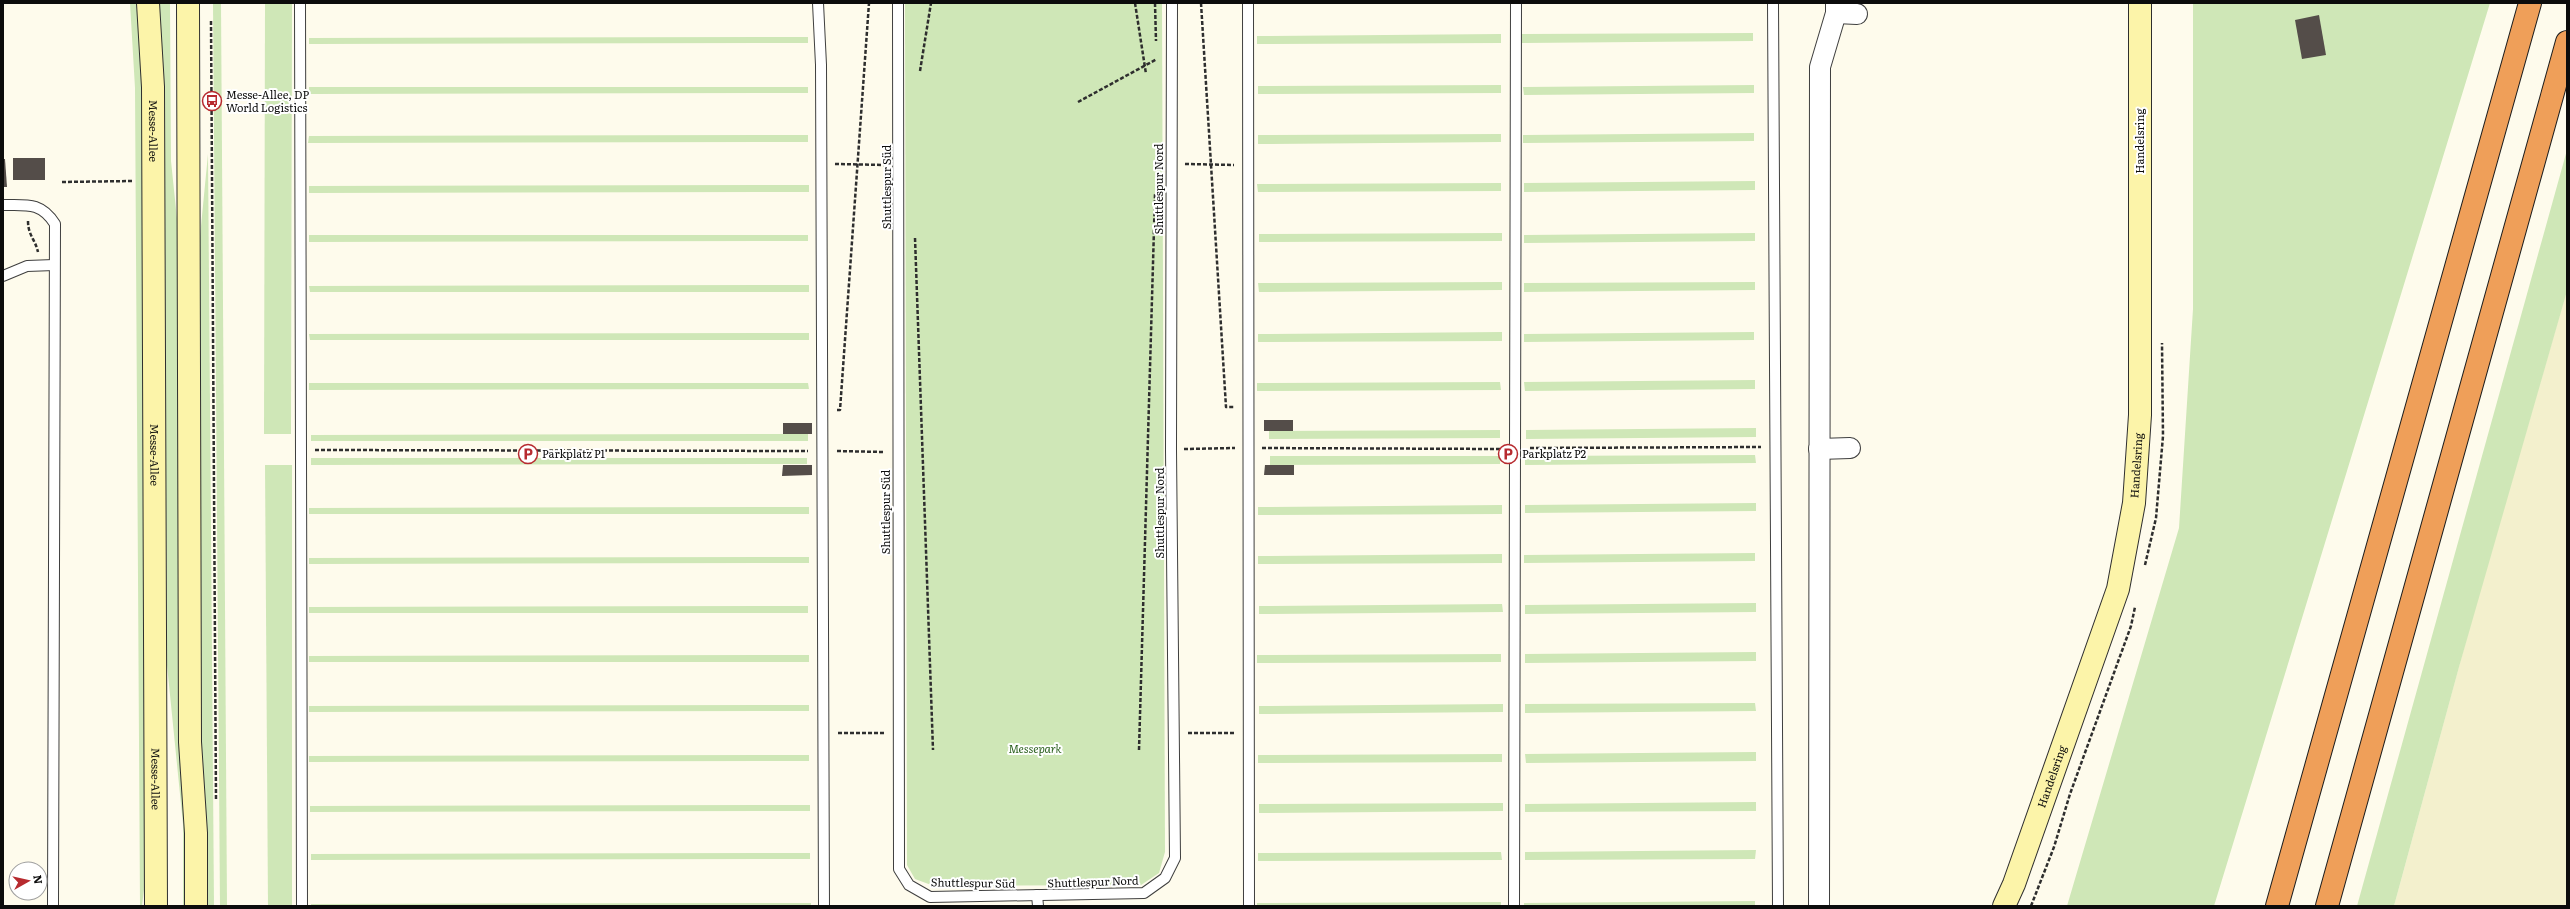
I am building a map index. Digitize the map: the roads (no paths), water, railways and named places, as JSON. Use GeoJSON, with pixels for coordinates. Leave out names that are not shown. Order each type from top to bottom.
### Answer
{"type":"FeatureCollection","features":[{"type":"Feature","properties":{"kind":"highway"},"geometry":{"type":"LineString","coordinates":[[2277,906],[2530,3]]}},
{"type":"Feature","properties":{"kind":"highway"},"geometry":{"type":"LineString","coordinates":[[2327,906],[2567,42]]}},
{"type":"Feature","properties":{"kind":"main road","name":"Messe-Allee"},"geometry":{"type":"LineString","coordinates":[[148,3],[153,95],[156,906]]}},
{"type":"Feature","properties":{"kind":"main road"},"geometry":{"type":"LineString","coordinates":[[188,3],[190,742],[196,833],[196,906]]}},
{"type":"Feature","properties":{"kind":"main road","name":"Handelsring"},"geometry":{"type":"LineString","coordinates":[[2004,906],[2014,884],[2118,588],[2134,503],[2140,415],[2140,3]]}},
{"type":"Feature","properties":{"kind":"street"},"geometry":{"type":"LineString","coordinates":[[1820,906],[1820,68],[1836,8],[1857,14]]}},
{"type":"Feature","properties":{"kind":"street"},"geometry":{"type":"LineString","coordinates":[[1819,449],[1850,448]]}},
{"type":"Feature","properties":{"kind":"lane"},"geometry":{"type":"LineString","coordinates":[[300,3],[302,906]]}},
{"type":"Feature","properties":{"kind":"lane"},"geometry":{"type":"LineString","coordinates":[[818,3],[822,164],[824,906]]}},
{"type":"Feature","properties":{"kind":"lane","name":"Shuttlespur Süd"},"geometry":{"type":"LineString","coordinates":[[898,3],[899,869],[909,885],[930,897],[1038,896]]}},
{"type":"Feature","properties":{"kind":"lane","name":"Shuttlespur Nord"},"geometry":{"type":"LineString","coordinates":[[1038,906],[1038,896],[1144,893],[1165,878],[1175,858],[1172,450],[1172,3]]}},
{"type":"Feature","properties":{"kind":"lane"},"geometry":{"type":"LineString","coordinates":[[1248,3],[1249,906]]}},
{"type":"Feature","properties":{"kind":"lane"},"geometry":{"type":"LineString","coordinates":[[1514,906],[1516,3]]}},
{"type":"Feature","properties":{"kind":"lane"},"geometry":{"type":"LineString","coordinates":[[1773,3],[1778,906]]}},
{"type":"Feature","properties":{"kind":"lane"},"geometry":{"type":"LineString","coordinates":[[3,205],[28,206],[45,210],[55,224],[54,906]]}},
{"type":"Feature","properties":{"kind":"lane"},"geometry":{"type":"LineString","coordinates":[[3,276],[27,266],[54,265]]}},
{"type":"Feature","properties":{"kind":"place","name":"Messe-Allee, DP World Logistics"},"geometry":{"type":"Point","coordinates":[212,101]}},
{"type":"Feature","properties":{"kind":"place","name":"Parkplatz P1"},"geometry":{"type":"Point","coordinates":[528,454]}},
{"type":"Feature","properties":{"kind":"place","name":"Parkplatz P2"},"geometry":{"type":"Point","coordinates":[1508,454]}},
{"type":"Feature","properties":{"kind":"park label","name":"Messepark"},"geometry":{"type":"Point","coordinates":[1035,749]}}]}
